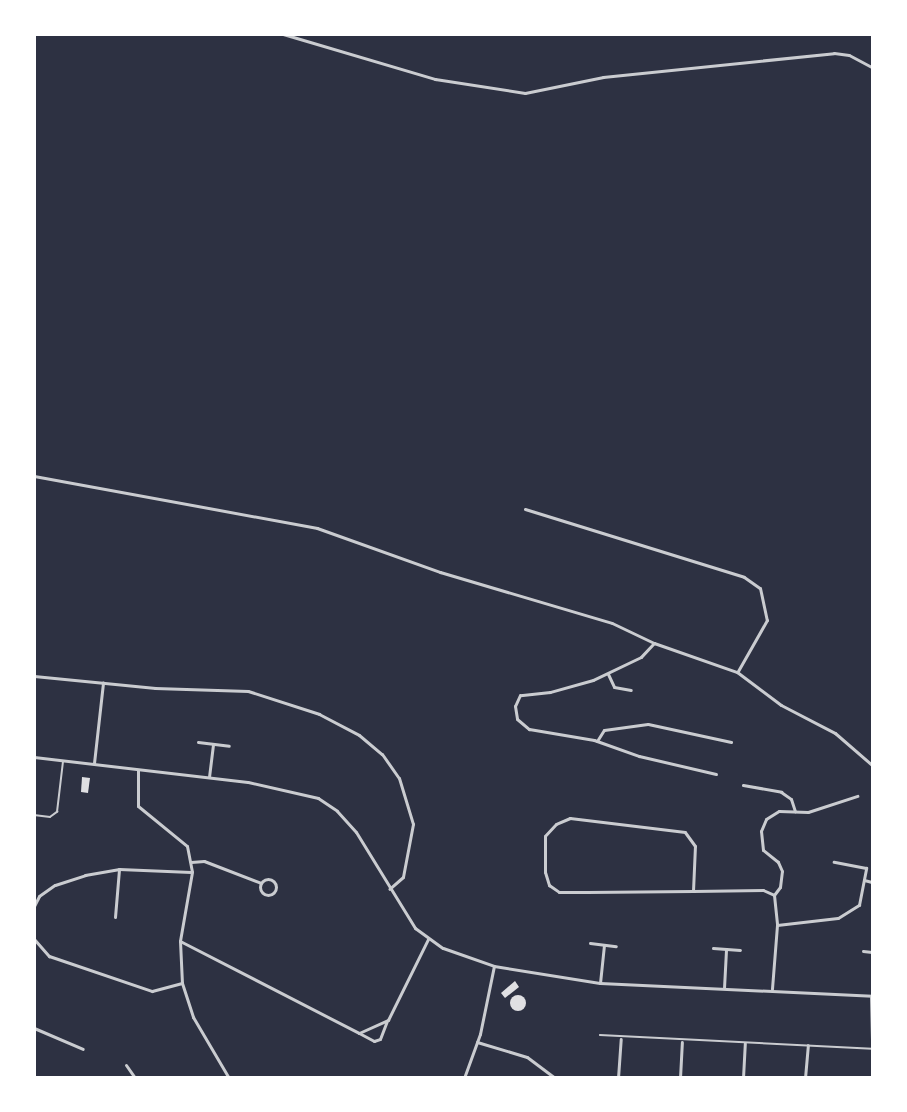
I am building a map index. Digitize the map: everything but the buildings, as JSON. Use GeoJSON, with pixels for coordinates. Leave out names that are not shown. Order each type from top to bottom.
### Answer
{"type":"FeatureCollection","features":[{"type":"Feature","properties":{"kind":"street"},"geometry":{"type":"LineString","coordinates":[[283,34],[435,79],[525,93],[603,77],[834,53],[849,55],[873,67]]}},
{"type":"Feature","properties":{"kind":"street"},"geometry":{"type":"LineString","coordinates":[[34,476],[317,528],[440,572],[612,623],[654,643],[737,672],[781,705],[834,733],[873,765]]}},
{"type":"Feature","properties":{"kind":"street"},"geometry":{"type":"LineString","coordinates":[[525,510],[744,578],[760,588],[767,620],[737,672]]}},
{"type":"Feature","properties":{"kind":"street"},"geometry":{"type":"LineString","coordinates":[[654,643],[641,657],[608,674],[550,692],[520,695],[515,706],[517,719],[527,729],[597,741],[639,756],[716,774]]}},
{"type":"Feature","properties":{"kind":"street"},"geometry":{"type":"LineString","coordinates":[[608,674],[614,687],[631,690]]}},
{"type":"Feature","properties":{"kind":"street"},"geometry":{"type":"LineString","coordinates":[[34,676],[103,683],[248,691],[319,714],[366,740],[382,754],[399,778],[413,824],[403,877],[389,890]]}},
{"type":"Feature","properties":{"kind":"street"},"geometry":{"type":"LineString","coordinates":[[94,764],[103,683]]}},
{"type":"Feature","properties":{"kind":"street"},"geometry":{"type":"LineString","coordinates":[[597,741],[604,730],[648,724],[731,742]]}},
{"type":"Feature","properties":{"kind":"street"},"geometry":{"type":"LineString","coordinates":[[198,742],[229,746]]}},
{"type":"Feature","properties":{"kind":"street"},"geometry":{"type":"LineString","coordinates":[[209,777],[213,745]]}},
{"type":"Feature","properties":{"kind":"street"},"geometry":{"type":"LineString","coordinates":[[34,757],[209,777],[318,798],[337,810],[356,832],[402,912],[428,939],[459,956],[494,966],[600,983],[772,989],[872,996],[873,1039]]}},
{"type":"Feature","properties":{"kind":"street"},"geometry":{"type":"LineString","coordinates":[[138,769],[138,806],[187,846],[192,872],[180,941],[182,983],[193,1017],[229,1077]]}},
{"type":"Feature","properties":{"kind":"street"},"geometry":{"type":"LineString","coordinates":[[743,785],[781,792],[791,799],[795,811]]}},
{"type":"Feature","properties":{"kind":"street"},"geometry":{"type":"LineString","coordinates":[[772,989],[777,925],[774,895],[780,887],[781,866],[764,853],[761,831],[774,813],[824,808],[857,796]]}},
{"type":"Feature","properties":{"kind":"street"},"geometry":{"type":"LineString","coordinates":[[693,891],[695,846],[685,832],[570,818],[552,826],[545,836],[545,872],[549,885],[559,892],[693,891],[763,890],[774,895]]}},
{"type":"Feature","properties":{"kind":"street"},"geometry":{"type":"LineString","coordinates":[[191,862],[204,861],[261,883],[270,879],[276,888],[268,895],[263,893],[261,883]]}},
{"type":"Feature","properties":{"kind":"street"},"geometry":{"type":"LineString","coordinates":[[777,925],[849,915],[859,905],[866,868],[834,862]]}},
{"type":"Feature","properties":{"kind":"street"},"geometry":{"type":"LineString","coordinates":[[34,906],[37,895],[55,885],[85,875],[119,869],[192,872]]}},
{"type":"Feature","properties":{"kind":"street"},"geometry":{"type":"LineString","coordinates":[[116,917],[119,869]]}},
{"type":"Feature","properties":{"kind":"street"},"geometry":{"type":"LineString","coordinates":[[864,880],[873,882]]}},
{"type":"Feature","properties":{"kind":"street"},"geometry":{"type":"LineString","coordinates":[[34,939],[36,946],[49,956],[152,991],[182,983]]}},
{"type":"Feature","properties":{"kind":"street"},"geometry":{"type":"LineString","coordinates":[[180,941],[374,1041],[380,1039],[428,939]]}},
{"type":"Feature","properties":{"kind":"street"},"geometry":{"type":"LineString","coordinates":[[590,943],[616,946]]}},
{"type":"Feature","properties":{"kind":"street"},"geometry":{"type":"LineString","coordinates":[[600,983],[604,945]]}},
{"type":"Feature","properties":{"kind":"street"},"geometry":{"type":"LineString","coordinates":[[714,948],[740,950]]}},
{"type":"Feature","properties":{"kind":"street"},"geometry":{"type":"LineString","coordinates":[[724,988],[726,949]]}},
{"type":"Feature","properties":{"kind":"street"},"geometry":{"type":"LineString","coordinates":[[863,951],[873,952]]}},
{"type":"Feature","properties":{"kind":"street"},"geometry":{"type":"LineString","coordinates":[[464,1077],[477,1042],[494,966]]}},
{"type":"Feature","properties":{"kind":"street"},"geometry":{"type":"LineString","coordinates":[[359,1033],[388,1020]]}},
{"type":"Feature","properties":{"kind":"street"},"geometry":{"type":"LineString","coordinates":[[34,1028],[83,1049]]}},
{"type":"Feature","properties":{"kind":"street"},"geometry":{"type":"LineString","coordinates":[[618,1077],[621,1039]]}},
{"type":"Feature","properties":{"kind":"street"},"geometry":{"type":"LineString","coordinates":[[477,1042],[527,1058],[555,1077]]}},
{"type":"Feature","properties":{"kind":"street"},"geometry":{"type":"LineString","coordinates":[[680,1077],[682,1042]]}},
{"type":"Feature","properties":{"kind":"street"},"geometry":{"type":"LineString","coordinates":[[743,1077],[746,1043]]}},
{"type":"Feature","properties":{"kind":"street"},"geometry":{"type":"LineString","coordinates":[[805,1077],[808,1045]]}},
{"type":"Feature","properties":{"kind":"street"},"geometry":{"type":"LineString","coordinates":[[126,1065],[135,1077]]}},
{"type":"Feature","properties":{"kind":"lane"},"geometry":{"type":"LineString","coordinates":[[34,815],[50,817],[57,812],[63,761]]}},
{"type":"Feature","properties":{"kind":"lane"},"geometry":{"type":"LineString","coordinates":[[600,1035],[621,1039],[873,1049]]}}]}
